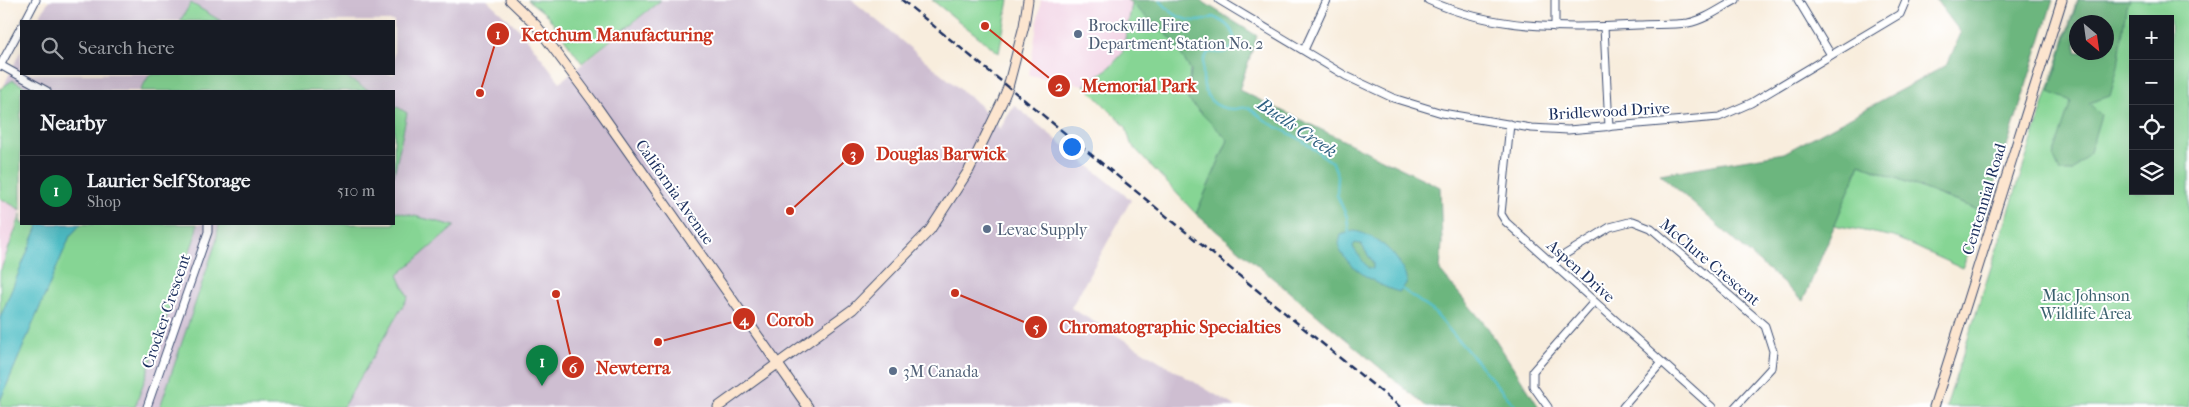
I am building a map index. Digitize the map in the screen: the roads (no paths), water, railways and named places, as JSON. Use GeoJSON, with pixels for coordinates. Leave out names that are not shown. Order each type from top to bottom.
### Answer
{"type":"FeatureCollection","features":[{"type":"Feature","properties":{"kind":"street"},"geometry":{"type":"LineString","coordinates":[[25,20],[36,0]]}},
{"type":"Feature","properties":{"kind":"street","name":"California Avenue"},"geometry":{"type":"LineString","coordinates":[[510,0],[536,25],[597,107],[808,407]]}},
{"type":"Feature","properties":{"kind":"street"},"geometry":{"type":"LineString","coordinates":[[718,407],[853,309],[930,230],[969,170],[1002,102],[1008,87],[1024,26],[1028,0]]}},
{"type":"Feature","properties":{"kind":"street","name":"Bridlewood Drive"},"geometry":{"type":"LineString","coordinates":[[1219,0],[1346,76],[1393,98],[1442,113],[1531,128],[1568,130],[1609,128],[1719,117],[1751,103],[1900,14],[1906,1]]}},
{"type":"Feature","properties":{"kind":"street"},"geometry":{"type":"LineString","coordinates":[[1304,50],[1327,0]]}},
{"type":"Feature","properties":{"kind":"street"},"geometry":{"type":"LineString","coordinates":[[1428,0],[1479,18],[1555,27],[1604,27],[1689,22],[1710,15],[1736,0]]}},
{"type":"Feature","properties":{"kind":"street"},"geometry":{"type":"LineString","coordinates":[[1555,0],[1555,27]]}},
{"type":"Feature","properties":{"kind":"street"},"geometry":{"type":"LineString","coordinates":[[1798,0],[1831,55]]}},
{"type":"Feature","properties":{"kind":"street","name":"Centennial Road"},"geometry":{"type":"LineString","coordinates":[[1934,407],[2062,0]]}},
{"type":"Feature","properties":{"kind":"street"},"geometry":{"type":"LineString","coordinates":[[1604,27],[1609,128]]}},
{"type":"Feature","properties":{"kind":"street"},"geometry":{"type":"LineString","coordinates":[[20,30],[0,65],[45,90]]}},
{"type":"Feature","properties":{"kind":"street","name":"Aspen Drive"},"geometry":{"type":"LineString","coordinates":[[1510,124],[1501,214],[1510,227],[1593,303],[1712,407]]}},
{"type":"Feature","properties":{"kind":"street","name":"McClure Crescent"},"geometry":{"type":"LineString","coordinates":[[1550,263],[1610,227],[1633,221],[1651,228],[1765,326],[1772,351],[1771,368],[1735,407]]}},
{"type":"Feature","properties":{"kind":"street","name":"Crocker Crescent"},"geometry":{"type":"LineString","coordinates":[[147,407],[208,232],[208,225]]}},
{"type":"Feature","properties":{"kind":"street"},"geometry":{"type":"LineString","coordinates":[[1548,407],[1534,386],[1533,371],[1593,303]]}},
{"type":"Feature","properties":{"kind":"street"},"geometry":{"type":"LineString","coordinates":[[1623,407],[1661,363]]}},
{"type":"Feature","properties":{"kind":"water"},"geometry":{"type":"Polygon","coordinates":[[[39,225],[80,225],[70,236],[0,401],[0,318],[39,225]]]}},
{"type":"Feature","properties":{"kind":"water"},"geometry":{"type":"Polygon","coordinates":[[[1354,231],[1363,233],[1388,249],[1395,256],[1405,273],[1407,282],[1400,292],[1375,282],[1350,264],[1340,250],[1341,235],[1354,231]],[[1355,243],[1354,249],[1368,268],[1373,269],[1373,263],[1361,244],[1355,243]]]}},
{"type":"Feature","properties":{"kind":"waterway","name":"Buells Creek"},"geometry":{"type":"LineString","coordinates":[[1160,0],[1171,11],[1184,19],[1198,21],[1213,17],[1229,28],[1232,32],[1234,46],[1226,52],[1209,52],[1204,61],[1203,84],[1207,95],[1220,107],[1234,109],[1249,108],[1269,123],[1300,139],[1333,163],[1338,176],[1337,195],[1347,217],[1349,233]]}},
{"type":"Feature","properties":{"kind":"waterway"},"geometry":{"type":"LineString","coordinates":[[1402,289],[1433,311],[1516,407]]}},
{"type":"Feature","properties":{"kind":"railway"},"geometry":{"type":"LineString","coordinates":[[902,0],[1400,407]]}},
{"type":"Feature","properties":{"kind":"place","name":"Memorial Park"},"geometry":{"type":"Point","coordinates":[985,26]}},
{"type":"Feature","properties":{"kind":"place","name":"Brockville Fire Department Station No. 2"},"geometry":{"type":"Point","coordinates":[1078,34]}},
{"type":"Feature","properties":{"kind":"place","name":"Ketchum Manufacturing"},"geometry":{"type":"Point","coordinates":[480,93]}},
{"type":"Feature","properties":{"kind":"place","name":"Douglas Barwick"},"geometry":{"type":"Point","coordinates":[790,211]}},
{"type":"Feature","properties":{"kind":"place","name":"Levac Supply"},"geometry":{"type":"Point","coordinates":[987,229]}},
{"type":"Feature","properties":{"kind":"place","name":"Chromatographic Specialties"},"geometry":{"type":"Point","coordinates":[955,293]}},
{"type":"Feature","properties":{"kind":"place","name":"Newterra"},"geometry":{"type":"Point","coordinates":[556,294]}},
{"type":"Feature","properties":{"kind":"place","name":"Corob"},"geometry":{"type":"Point","coordinates":[658,342]}},
{"type":"Feature","properties":{"kind":"place","name":"3M Canada"},"geometry":{"type":"Point","coordinates":[893,371]}},
{"type":"Feature","properties":{"kind":"place","name":"Laurier Self Storage"},"geometry":{"type":"Point","coordinates":[542,386]}},
{"type":"Feature","properties":{"kind":"park label","name":"Mac Johnson Wildlife Area"},"geometry":{"type":"Point","coordinates":[2086,304]}}]}
